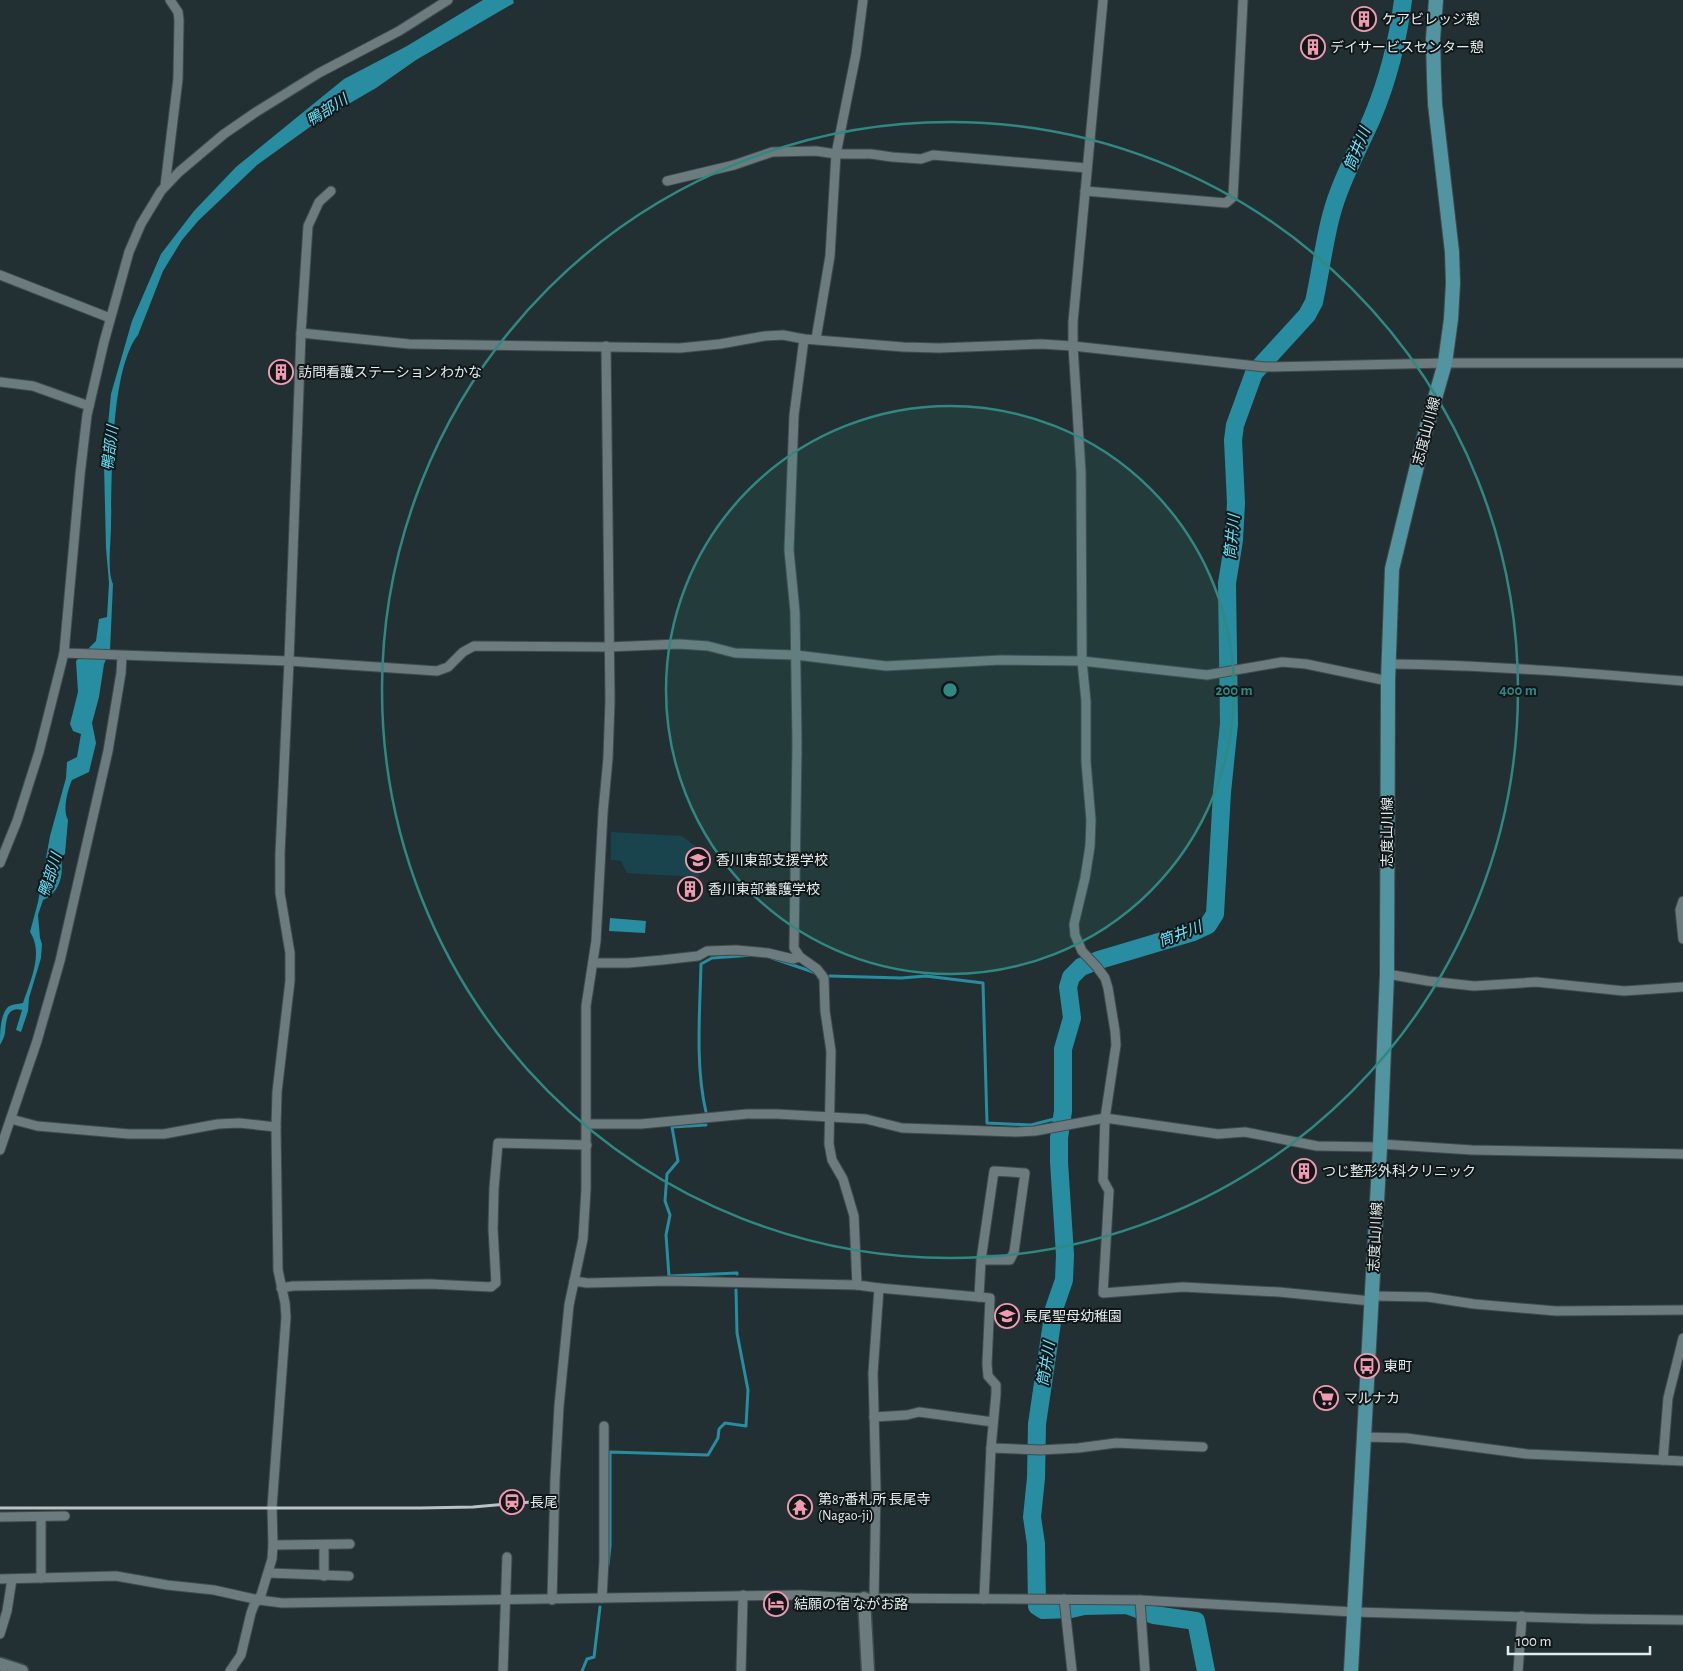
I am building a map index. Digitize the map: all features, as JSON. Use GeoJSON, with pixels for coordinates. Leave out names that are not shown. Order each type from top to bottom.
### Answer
{"type":"FeatureCollection","features":[{"type":"Feature","properties":{"kind":"main road","name":"志度山川線"},"geometry":{"type":"LineString","coordinates":[[1351,1671],[1380,1146],[1387,974],[1388,681],[1392,569],[1418,459],[1445,363],[1451,319],[1453,283],[1452,252],[1435,104],[1433,39],[1436,0]]}},
{"type":"Feature","properties":{"kind":"street"},"geometry":{"type":"LineString","coordinates":[[166,186],[178,79],[179,20],[178,12],[170,0]]}},
{"type":"Feature","properties":{"kind":"street"},"geometry":{"type":"LineString","coordinates":[[0,863],[17,821],[68,654],[80,475],[89,406],[110,318],[129,252],[141,224],[166,186],[179,172],[224,134],[319,73],[400,31],[448,0]]}},
{"type":"Feature","properties":{"kind":"street"},"geometry":{"type":"LineString","coordinates":[[816,339],[820,325],[830,256],[836,154],[856,54],[863,0]]}},
{"type":"Feature","properties":{"kind":"street"},"geometry":{"type":"LineString","coordinates":[[1103,0],[1073,322],[1081,472],[1082,662],[1086,701],[1086,762],[1090,820],[1090,846],[1085,878],[1074,924],[1075,935],[1082,952],[1105,978],[1116,1045],[1106,1118],[1103,1180],[1109,1191],[1103,1293],[1183,1287],[1371,1298],[1428,1297],[1474,1304],[1556,1311],[1683,1310]]}},
{"type":"Feature","properties":{"kind":"street"},"geometry":{"type":"LineString","coordinates":[[1085,192],[1226,203],[1233,197],[1243,0]]}},
{"type":"Feature","properties":{"kind":"street"},"geometry":{"type":"LineString","coordinates":[[666,181],[734,164],[772,152],[816,151],[921,159],[933,155],[1087,168]]}},
{"type":"Feature","properties":{"kind":"street"},"geometry":{"type":"LineString","coordinates":[[230,1671],[241,1655],[254,1605],[269,1573],[274,1545],[272,1507],[286,1317],[278,1270],[276,1127],[277,1092],[290,981],[290,953],[280,893],[280,854],[289,661],[300,332],[308,226],[319,202],[331,192]]}},
{"type":"Feature","properties":{"kind":"street"},"geometry":{"type":"LineString","coordinates":[[0,275],[110,318]]}},
{"type":"Feature","properties":{"kind":"street"},"geometry":{"type":"LineString","coordinates":[[300,332],[409,344],[680,348],[783,335],[804,339],[903,347],[939,348],[1041,344],[1265,367],[1445,363],[1683,362]]}},
{"type":"Feature","properties":{"kind":"street"},"geometry":{"type":"LineString","coordinates":[[804,339],[794,415],[789,550],[795,612],[796,655],[797,744],[794,948],[800,957],[817,969],[824,978],[825,1011],[831,1051],[829,1144],[832,1160],[843,1179],[854,1216],[857,1285]]}},
{"type":"Feature","properties":{"kind":"street"},"geometry":{"type":"LineString","coordinates":[[552,1600],[559,1406],[566,1331],[583,1239],[587,1124],[586,1006],[596,941],[602,822],[608,758],[610,701],[606,346]]}},
{"type":"Feature","properties":{"kind":"street"},"geometry":{"type":"LineString","coordinates":[[0,382],[34,386],[89,406]]}},
{"type":"Feature","properties":{"kind":"street"},"geometry":{"type":"LineString","coordinates":[[68,654],[289,661],[437,671],[448,667],[463,652],[474,646],[608,647],[679,644],[708,646],[735,653],[796,655],[886,666],[992,660],[1082,662],[1207,675],[1282,662],[1306,664],[1388,681]]}},
{"type":"Feature","properties":{"kind":"street"},"geometry":{"type":"LineString","coordinates":[[0,1150],[37,1041],[60,961],[108,751],[121,673],[119,656]]}},
{"type":"Feature","properties":{"kind":"street"},"geometry":{"type":"LineString","coordinates":[[1389,664],[1447,664],[1683,681]]}},
{"type":"Feature","properties":{"kind":"street"},"geometry":{"type":"LineString","coordinates":[[1683,901],[1680,910],[1683,938]]}},
{"type":"Feature","properties":{"kind":"street"},"geometry":{"type":"LineString","coordinates":[[593,963],[628,963],[662,960],[698,956],[707,951],[736,950],[768,953],[793,959],[800,957]]}},
{"type":"Feature","properties":{"kind":"street"},"geometry":{"type":"LineString","coordinates":[[1387,974],[1474,986],[1536,982],[1624,991],[1683,987]]}},
{"type":"Feature","properties":{"kind":"street"},"geometry":{"type":"LineString","coordinates":[[587,1124],[641,1124],[747,1114],[866,1120],[902,1128],[1016,1132],[1035,1131],[1106,1118],[1218,1134],[1245,1132],[1317,1146],[1683,1154]]}},
{"type":"Feature","properties":{"kind":"street"},"geometry":{"type":"LineString","coordinates":[[11,1119],[37,1126],[129,1134],[164,1134],[239,1123],[276,1127]]}},
{"type":"Feature","properties":{"kind":"street"},"geometry":{"type":"LineString","coordinates":[[281,1288],[293,1286],[430,1284],[491,1286],[496,1283],[493,1229],[498,1143],[586,1145]]}},
{"type":"Feature","properties":{"kind":"street"},"geometry":{"type":"LineString","coordinates":[[979,1297],[981,1260],[994,1170],[1025,1172],[1014,1252],[1010,1260],[981,1260]]}},
{"type":"Feature","properties":{"kind":"street"},"geometry":{"type":"LineString","coordinates":[[574,1281],[587,1283],[669,1281],[857,1285],[990,1298],[987,1364],[988,1376],[996,1385],[984,1599]]}},
{"type":"Feature","properties":{"kind":"street"},"geometry":{"type":"LineString","coordinates":[[868,1671],[869,1598],[876,1490],[873,1374],[879,1288]]}},
{"type":"Feature","properties":{"kind":"street"},"geometry":{"type":"LineString","coordinates":[[1663,1460],[1668,1398],[1683,1338]]}},
{"type":"Feature","properties":{"kind":"street"},"geometry":{"type":"LineString","coordinates":[[874,1417],[919,1412],[993,1422]]}},
{"type":"Feature","properties":{"kind":"street"},"geometry":{"type":"LineString","coordinates":[[602,1598],[604,1560],[604,1426]]}},
{"type":"Feature","properties":{"kind":"street"},"geometry":{"type":"LineString","coordinates":[[1363,1437],[1406,1438],[1527,1454],[1683,1461]]}},
{"type":"Feature","properties":{"kind":"street"},"geometry":{"type":"LineString","coordinates":[[991,1448],[1036,1450],[1078,1448],[1116,1443],[1203,1447]]}},
{"type":"Feature","properties":{"kind":"street"},"geometry":{"type":"LineString","coordinates":[[0,1517],[65,1516]]}},
{"type":"Feature","properties":{"kind":"street"},"geometry":{"type":"LineString","coordinates":[[41,1517],[41,1578]]}},
{"type":"Feature","properties":{"kind":"street"},"geometry":{"type":"LineString","coordinates":[[274,1545],[350,1544]]}},
{"type":"Feature","properties":{"kind":"street"},"geometry":{"type":"LineString","coordinates":[[324,1545],[324,1576]]}},
{"type":"Feature","properties":{"kind":"street"},"geometry":{"type":"LineString","coordinates":[[503,1671],[507,1557]]}},
{"type":"Feature","properties":{"kind":"street"},"geometry":{"type":"LineString","coordinates":[[269,1573],[349,1576]]}},
{"type":"Feature","properties":{"kind":"street"},"geometry":{"type":"LineString","coordinates":[[0,1579],[116,1576],[167,1585],[214,1590],[258,1600],[282,1602],[552,1600],[743,1594],[869,1598],[1040,1598],[1065,1602],[1140,1600],[1354,1612],[1683,1620]]}},
{"type":"Feature","properties":{"kind":"street"},"geometry":{"type":"LineString","coordinates":[[0,1634],[7,1611],[12,1579]]}},
{"type":"Feature","properties":{"kind":"street"},"geometry":{"type":"LineString","coordinates":[[741,1671],[743,1594]]}},
{"type":"Feature","properties":{"kind":"street"},"geometry":{"type":"LineString","coordinates":[[1140,1600],[1145,1671]]}},
{"type":"Feature","properties":{"kind":"street"},"geometry":{"type":"LineString","coordinates":[[1065,1602],[1072,1671]]}},
{"type":"Feature","properties":{"kind":"street"},"geometry":{"type":"LineString","coordinates":[[1518,1671],[1522,1616]]}},
{"type":"Feature","properties":{"kind":"street"},"geometry":{"type":"LineString","coordinates":[[0,1664],[22,1671]]}},
{"type":"Feature","properties":{"kind":"shaded area"},"geometry":{"type":"Polygon","coordinates":[[[611,832],[682,836],[700,850],[699,877],[627,873],[621,861],[611,860],[611,832]]]}},
{"type":"Feature","properties":{"kind":"water","name":"鴨部川"},"geometry":{"type":"Polygon","coordinates":[[[483,0],[513,0],[514,3],[416,60],[376,88],[314,124],[257,165],[198,221],[182,240],[163,271],[138,335],[129,351],[117,399],[112,482],[110,564],[113,584],[110,651],[104,664],[99,697],[92,723],[96,743],[89,772],[72,780],[67,794],[66,816],[68,820],[65,854],[61,857],[62,870],[60,882],[53,893],[43,900],[38,915],[42,944],[41,958],[29,998],[28,1011],[21,1032],[16,1030],[22,1010],[13,1010],[10,1013],[5,1035],[0,1045],[1,1025],[5,1010],[10,1006],[23,1003],[32,977],[36,949],[30,932],[38,902],[50,836],[66,778],[67,762],[77,757],[81,734],[73,731],[70,724],[78,692],[76,661],[96,641],[99,619],[107,617],[109,583],[106,548],[104,465],[111,394],[132,321],[161,254],[194,211],[236,167],[344,79],[407,46],[483,0]]]}},
{"type":"Feature","properties":{"kind":"water"},"geometry":{"type":"Polygon","coordinates":[[[610,918],[646,921],[645,933],[609,931],[610,918]]]}},
{"type":"Feature","properties":{"kind":"waterway","name":"筒井川"},"geometry":{"type":"LineString","coordinates":[[1206,1671],[1196,1621],[1154,1615],[1127,1605],[1084,1606],[1071,1609],[1043,1610],[1037,1606],[1036,1544],[1032,1517],[1036,1478],[1037,1424],[1054,1309],[1064,1280],[1065,1255],[1059,1138],[1063,1111],[1063,1049],[1072,1018],[1068,987],[1071,977],[1081,967],[1193,932],[1208,925],[1215,914],[1222,792],[1229,724],[1227,583],[1234,540],[1236,503],[1233,440],[1235,425],[1254,373],[1307,315],[1314,302],[1333,209],[1341,185],[1372,118],[1388,75],[1403,0]]}},
{"type":"Feature","properties":{"kind":"waterway"},"geometry":{"type":"LineString","coordinates":[[706,1112],[699,1057],[701,964],[712,958],[753,955]]}},
{"type":"Feature","properties":{"kind":"waterway"},"geometry":{"type":"LineString","coordinates":[[769,957],[816,973],[820,980]]}},
{"type":"Feature","properties":{"kind":"waterway"},"geometry":{"type":"LineString","coordinates":[[830,976],[901,978],[926,976],[983,983],[987,1123],[1031,1125],[1062,1117]]}},
{"type":"Feature","properties":{"kind":"waterway"},"geometry":{"type":"LineString","coordinates":[[706,1125],[672,1127],[678,1161],[667,1174],[665,1201],[670,1215],[666,1235],[669,1276],[737,1274]]}},
{"type":"Feature","properties":{"kind":"waterway"},"geometry":{"type":"LineString","coordinates":[[608,1565],[610,1546],[610,1452],[708,1455],[718,1438],[719,1429],[725,1423],[746,1426],[748,1390],[737,1333],[736,1290]]}},
{"type":"Feature","properties":{"kind":"waterway"},"geometry":{"type":"LineString","coordinates":[[582,1671],[587,1659],[594,1657],[600,1607]]}},
{"type":"Feature","properties":{"kind":"railway"},"geometry":{"type":"LineString","coordinates":[[0,1508],[420,1508],[473,1507],[543,1501]]}},
{"type":"Feature","properties":{"kind":"place","name":"ケアビレッジ憩"},"geometry":{"type":"Point","coordinates":[1364,19]}},
{"type":"Feature","properties":{"kind":"place","name":"デイサービスセンター憩"},"geometry":{"type":"Point","coordinates":[1313,47]}},
{"type":"Feature","properties":{"kind":"place","name":"訪問看護ステーション わかな"},"geometry":{"type":"Point","coordinates":[281,372]}},
{"type":"Feature","properties":{"kind":"place","name":"香川東部支援学校"},"geometry":{"type":"Point","coordinates":[698,860]}},
{"type":"Feature","properties":{"kind":"place","name":"香川東部養護学校"},"geometry":{"type":"Point","coordinates":[690,889]}},
{"type":"Feature","properties":{"kind":"place","name":"つじ整形外科クリニック"},"geometry":{"type":"Point","coordinates":[1304,1171]}},
{"type":"Feature","properties":{"kind":"place","name":"長尾聖母幼稚園"},"geometry":{"type":"Point","coordinates":[1007,1316]}},
{"type":"Feature","properties":{"kind":"place","name":"東町"},"geometry":{"type":"Point","coordinates":[1367,1366]}},
{"type":"Feature","properties":{"kind":"place","name":"マルナカ"},"geometry":{"type":"Point","coordinates":[1326,1398]}},
{"type":"Feature","properties":{"kind":"place","name":"長尾"},"geometry":{"type":"Point","coordinates":[512,1502]}},
{"type":"Feature","properties":{"kind":"place","name":"第87番札所 長尾寺 (Nagao-ji)"},"geometry":{"type":"Point","coordinates":[800,1507]}},
{"type":"Feature","properties":{"kind":"place","name":"結願の宿 ながお路"},"geometry":{"type":"Point","coordinates":[776,1604]}}]}
